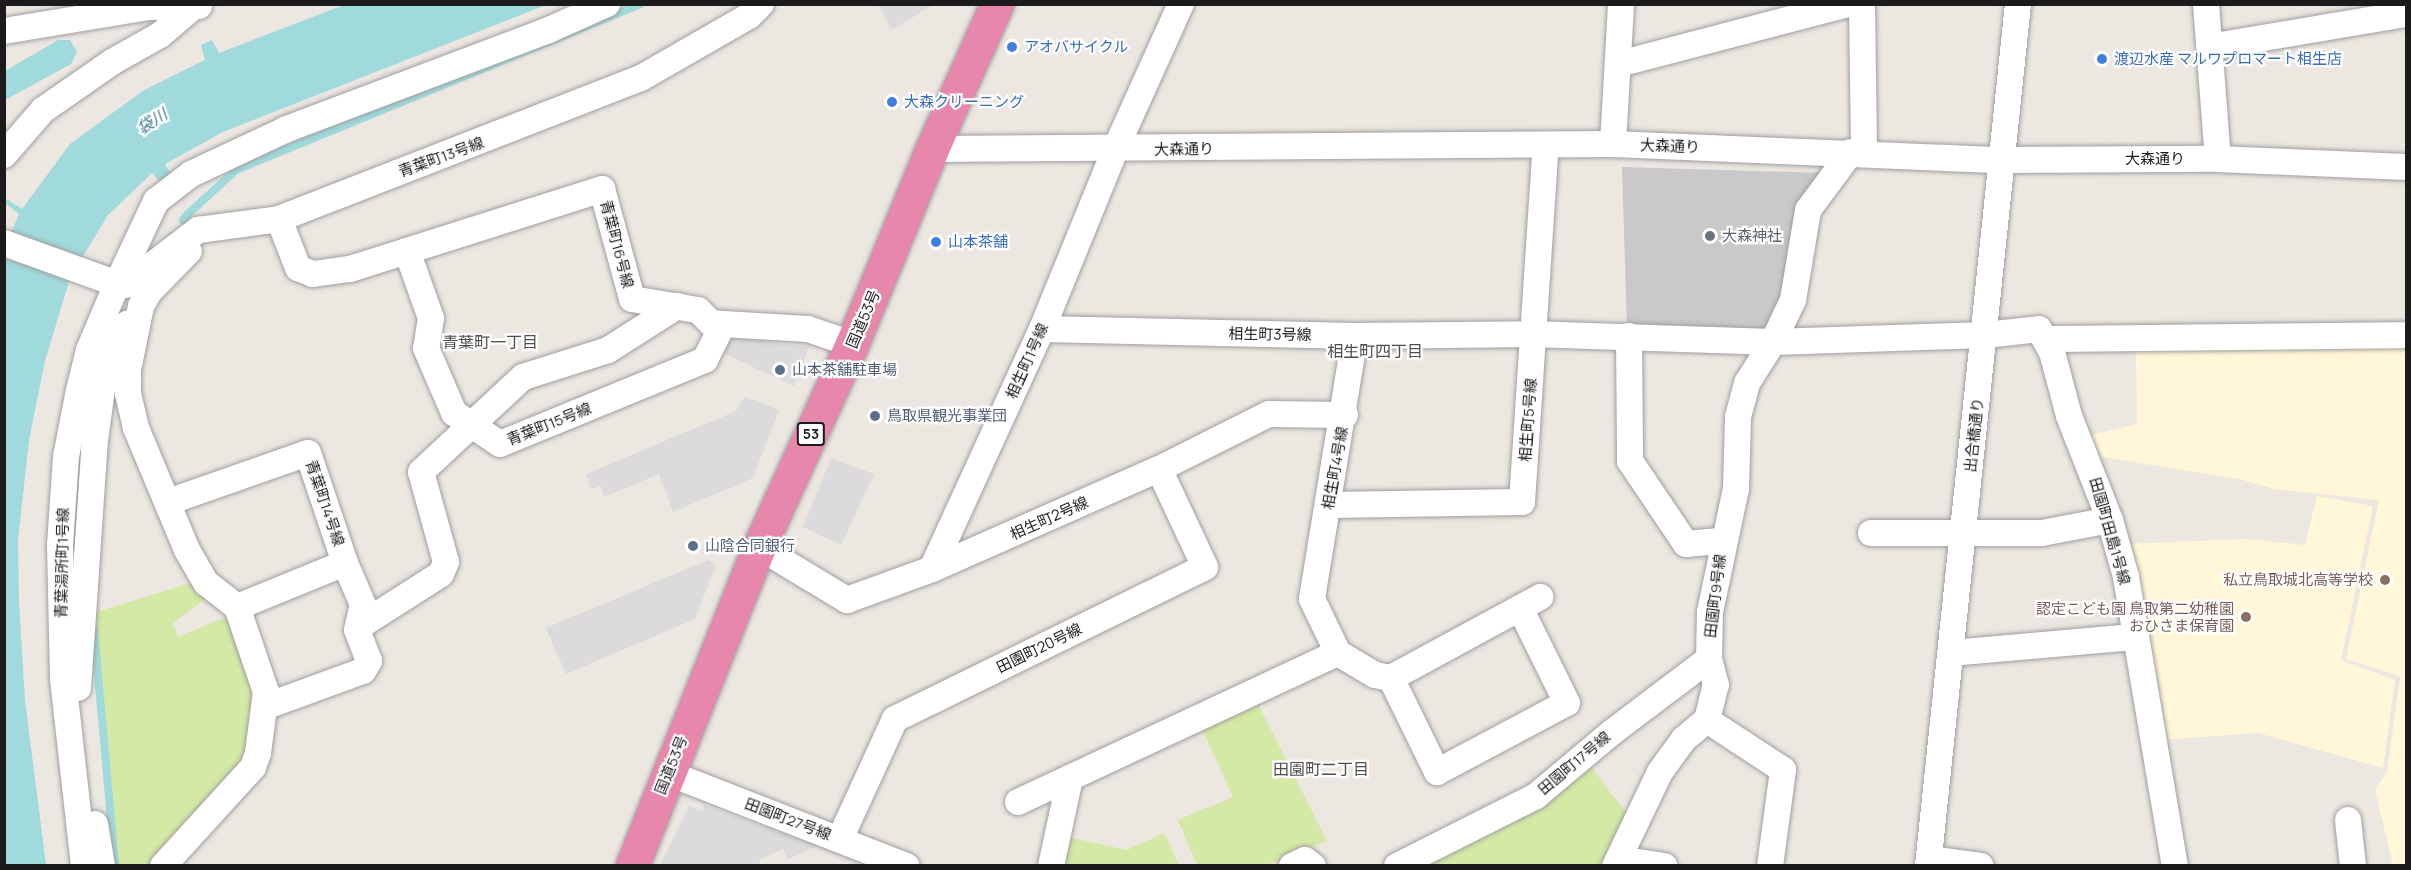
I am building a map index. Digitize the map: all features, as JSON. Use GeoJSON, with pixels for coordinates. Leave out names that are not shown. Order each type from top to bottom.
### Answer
{"type":"FeatureCollection","features":[{"type":"Feature","properties":{"kind":"highway","name":"国道53号"},"geometry":{"type":"LineString","coordinates":[[632,866],[759,548],[852,344],[932,149],[997,4]]}},
{"type":"Feature","properties":{"kind":"street","name":"青葉湯所町1号線"},"geometry":{"type":"LineString","coordinates":[[84,866],[67,720],[60,587],[66,457],[89,350],[110,282],[156,201],[191,174],[285,130],[549,30],[607,4]]}},
{"type":"Feature","properties":{"kind":"street","name":"青葉町13号線"},"geometry":{"type":"LineString","coordinates":[[110,282],[126,285],[198,230],[279,219],[641,78],[750,16],[761,4]]}},
{"type":"Feature","properties":{"kind":"street","name":"相生町1号線"},"geometry":{"type":"LineString","coordinates":[[932,569],[1042,329],[1115,150],[1181,4]]}},
{"type":"Feature","properties":{"kind":"street"},"geometry":{"type":"LineString","coordinates":[[1613,144],[1619,64],[1620,4]]}},
{"type":"Feature","properties":{"kind":"street"},"geometry":{"type":"LineString","coordinates":[[1619,64],[1847,4]]}},
{"type":"Feature","properties":{"kind":"street"},"geometry":{"type":"LineString","coordinates":[[1857,152],[1862,4]]}},
{"type":"Feature","properties":{"kind":"street","name":"出合橋通り"},"geometry":{"type":"LineString","coordinates":[[1928,862],[2018,4]]}},
{"type":"Feature","properties":{"kind":"street"},"geometry":{"type":"LineString","coordinates":[[2206,4],[2218,159]]}},
{"type":"Feature","properties":{"kind":"street"},"geometry":{"type":"LineString","coordinates":[[4,31],[149,7],[198,6]]}},
{"type":"Feature","properties":{"kind":"street"},"geometry":{"type":"LineString","coordinates":[[4,155],[43,110],[82,81],[160,35],[198,6]]}},
{"type":"Feature","properties":{"kind":"street"},"geometry":{"type":"LineString","coordinates":[[2210,47],[2406,14]]}},
{"type":"Feature","properties":{"kind":"street","name":"大森通り"},"geometry":{"type":"LineString","coordinates":[[932,149],[1115,150],[1613,144],[1857,152],[2001,160],[2218,159],[2406,166]]}},
{"type":"Feature","properties":{"kind":"street","name":"相生町5号線"},"geometry":{"type":"LineString","coordinates":[[1329,505],[1522,502],[1546,145]]}},
{"type":"Feature","properties":{"kind":"street","name":"田園町9号線"},"geometry":{"type":"LineString","coordinates":[[1707,720],[1716,685],[1708,659],[1710,612],[1723,541],[1736,489],[1738,417],[1747,383],[1773,342],[1793,300],[1808,210],[1857,152]]}},
{"type":"Feature","properties":{"kind":"street","name":"青葉町16号線"},"geometry":{"type":"LineString","coordinates":[[407,251],[602,189],[632,299],[698,310],[711,322],[723,324]]}},
{"type":"Feature","properties":{"kind":"street"},"geometry":{"type":"LineString","coordinates":[[279,219],[297,268],[313,274],[350,269],[407,251]]}},
{"type":"Feature","properties":{"kind":"street"},"geometry":{"type":"LineString","coordinates":[[67,720],[77,698],[90,484],[102,389],[115,342],[149,292],[210,229]]}},
{"type":"Feature","properties":{"kind":"street"},"geometry":{"type":"LineString","coordinates":[[4,243],[110,282]]}},
{"type":"Feature","properties":{"kind":"street","name":"青葉町15号線"},"geometry":{"type":"LineString","coordinates":[[407,251],[431,318],[426,348],[454,413],[500,444],[705,360],[723,324]]}},
{"type":"Feature","properties":{"kind":"street"},"geometry":{"type":"LineString","coordinates":[[141,306],[130,346],[128,394],[136,428],[187,550],[206,583],[237,607],[266,692],[253,767],[163,866]]}},
{"type":"Feature","properties":{"kind":"street"},"geometry":{"type":"LineString","coordinates":[[358,627],[441,574],[446,562],[421,472],[523,377],[608,350],[677,306]]}},
{"type":"Feature","properties":{"kind":"street"},"geometry":{"type":"LineString","coordinates":[[723,324],[807,330],[852,344]]}},
{"type":"Feature","properties":{"kind":"street","name":"相生町3号線"},"geometry":{"type":"LineString","coordinates":[[1042,329],[1355,336],[1534,334],[1773,342],[1985,335]]}},
{"type":"Feature","properties":{"kind":"street"},"geometry":{"type":"LineString","coordinates":[[1985,335],[2039,329],[2046,339],[2406,335]]}},
{"type":"Feature","properties":{"kind":"street","name":"相生町4号線"},"geometry":{"type":"LineString","coordinates":[[1338,653],[1312,599],[1345,415],[1355,336]]}},
{"type":"Feature","properties":{"kind":"street"},"geometry":{"type":"LineString","coordinates":[[1629,336],[1630,461],[1686,543],[1723,541]]}},
{"type":"Feature","properties":{"kind":"street","name":"田園町田島1号線"},"geometry":{"type":"LineString","coordinates":[[2046,339],[2069,416],[2110,520],[2135,637],[2175,866]]}},
{"type":"Feature","properties":{"kind":"street","name":"相生町2号線"},"geometry":{"type":"LineString","coordinates":[[759,548],[847,600],[932,569],[1159,469],[1269,414],[1345,415]]}},
{"type":"Feature","properties":{"kind":"street","name":"青葉町14号線"},"geometry":{"type":"LineString","coordinates":[[168,502],[308,453],[345,563],[237,607]]}},
{"type":"Feature","properties":{"kind":"street","name":"田園町20号線"},"geometry":{"type":"LineString","coordinates":[[840,839],[895,718],[1205,567],[1159,469]]}},
{"type":"Feature","properties":{"kind":"street"},"geometry":{"type":"LineString","coordinates":[[1871,533],[1963,535],[2042,533],[2110,520]]}},
{"type":"Feature","properties":{"kind":"street"},"geometry":{"type":"LineString","coordinates":[[264,707],[363,671],[369,661],[358,627],[363,605],[345,563]]}},
{"type":"Feature","properties":{"kind":"street"},"geometry":{"type":"LineString","coordinates":[[1018,802],[1338,653],[1375,675],[1391,678],[1530,603],[1567,703],[1437,772],[1391,678]]}},
{"type":"Feature","properties":{"kind":"street"},"geometry":{"type":"LineString","coordinates":[[1951,653],[2135,637]]}},
{"type":"Feature","properties":{"kind":"street","name":"田園町17号線"},"geometry":{"type":"LineString","coordinates":[[1396,866],[1536,796],[1611,732],[1708,659]]}},
{"type":"Feature","properties":{"kind":"street"},"geometry":{"type":"LineString","coordinates":[[1664,866],[1617,862],[1660,772],[1684,739],[1707,720],[1783,770],[1770,866]]}},
{"type":"Feature","properties":{"kind":"street"},"geometry":{"type":"LineString","coordinates":[[73,769],[88,790],[102,866]]}},
{"type":"Feature","properties":{"kind":"street","name":"田園町27号線"},"geometry":{"type":"LineString","coordinates":[[668,773],[908,866]]}},
{"type":"Feature","properties":{"kind":"street"},"geometry":{"type":"LineString","coordinates":[[1051,866],[1070,778]]}},
{"type":"Feature","properties":{"kind":"street"},"geometry":{"type":"LineString","coordinates":[[2348,820],[2353,866]]}},
{"type":"Feature","properties":{"kind":"street"},"geometry":{"type":"LineString","coordinates":[[1292,866],[1305,860],[1313,866]]}},
{"type":"Feature","properties":{"kind":"street"},"geometry":{"type":"LineString","coordinates":[[1928,862],[1981,866]]}},
{"type":"Feature","properties":{"kind":"shaded area"},"geometry":{"type":"Polygon","coordinates":[[[878,5],[933,5],[892,30],[878,5]]]}},
{"type":"Feature","properties":{"kind":"shaded area","name":"大森神社"},"geometry":{"type":"Polygon","coordinates":[[[1622,167],[1825,173],[1784,299],[1768,331],[1627,329],[1622,167]]]}},
{"type":"Feature","properties":{"kind":"shaded area","name":"山本茶舗駐車場"},"geometry":{"type":"Polygon","coordinates":[[[729,337],[809,347],[794,386],[725,354],[729,337]]]}},
{"type":"Feature","properties":{"kind":"shaded area","name":"私立鳥取城北高等学校"},"geometry":{"type":"Polygon","coordinates":[[[2406,342],[2406,865],[2393,865],[2375,790],[2387,772],[2400,676],[2346,659],[2379,500],[2274,489],[2243,480],[2096,456],[2087,436],[2137,424],[2136,344],[2406,342]]]}},
{"type":"Feature","properties":{"kind":"shaded area"},"geometry":{"type":"Polygon","coordinates":[[[745,397],[779,410],[753,478],[673,512],[659,474],[604,497],[601,486],[591,489],[586,474],[736,411],[745,397]]]}},
{"type":"Feature","properties":{"kind":"shaded area"},"geometry":{"type":"Polygon","coordinates":[[[831,458],[874,474],[841,545],[803,527],[831,458]]]}},
{"type":"Feature","properties":{"kind":"shaded area","name":"認定こども園 鳥取第二幼稚園 おひさま保育園"},"geometry":{"type":"Polygon","coordinates":[[[2317,496],[2373,506],[2341,660],[2395,680],[2383,768],[2258,733],[2161,740],[2126,544],[2246,539],[2305,545],[2317,496]]]}},
{"type":"Feature","properties":{"kind":"shaded area"},"geometry":{"type":"Polygon","coordinates":[[[708,560],[716,565],[695,619],[566,674],[546,628],[708,560]]]}},
{"type":"Feature","properties":{"kind":"shaded area"},"geometry":{"type":"Polygon","coordinates":[[[704,805],[816,846],[788,859],[783,849],[759,860],[761,865],[660,865],[689,806],[703,811],[704,805]]]}},
{"type":"Feature","properties":{"kind":"green space"},"geometry":{"type":"Polygon","coordinates":[[[194,582],[205,599],[173,623],[178,637],[228,616],[249,674],[254,701],[253,753],[157,865],[118,865],[96,612],[194,582]]]}},
{"type":"Feature","properties":{"kind":"green space"},"geometry":{"type":"Polygon","coordinates":[[[1258,704],[1327,841],[1267,865],[1197,865],[1178,820],[1233,797],[1201,727],[1258,704]]]}},
{"type":"Feature","properties":{"kind":"green space"},"geometry":{"type":"Polygon","coordinates":[[[1588,763],[1630,818],[1609,865],[1413,866],[1588,763]]]}},
{"type":"Feature","properties":{"kind":"green space"},"geometry":{"type":"Polygon","coordinates":[[[1164,833],[1179,865],[1057,866],[1063,836],[1127,850],[1164,833]]]}},
{"type":"Feature","properties":{"kind":"water","name":"袋川"},"geometry":{"type":"Polygon","coordinates":[[[344,5],[546,5],[223,132],[165,164],[171,174],[160,182],[152,173],[108,215],[70,278],[45,361],[29,440],[18,540],[19,602],[25,700],[46,865],[5,866],[4,249],[19,214],[5,203],[7,199],[22,209],[70,144],[144,90],[205,60],[201,45],[212,40],[219,53],[344,5]]]}},
{"type":"Feature","properties":{"kind":"water"},"geometry":{"type":"Polygon","coordinates":[[[58,40],[70,40],[77,52],[71,64],[5,100],[5,71],[58,40]]]}},
{"type":"Feature","properties":{"kind":"waterway"},"geometry":{"type":"LineString","coordinates":[[189,223],[183,220],[188,214],[236,170],[640,4]]}},
{"type":"Feature","properties":{"kind":"waterway"},"geometry":{"type":"LineString","coordinates":[[94,629],[115,866]]}},
{"type":"Feature","properties":{"kind":"place","name":"アオバサイクル"},"geometry":{"type":"Point","coordinates":[1012,47]}},
{"type":"Feature","properties":{"kind":"place","name":"渡辺水産 マルワプロマート相生店"},"geometry":{"type":"Point","coordinates":[2102,59]}},
{"type":"Feature","properties":{"kind":"place","name":"大森クリーニング"},"geometry":{"type":"Point","coordinates":[892,102]}},
{"type":"Feature","properties":{"kind":"place","name":"大森神社"},"geometry":{"type":"Point","coordinates":[1710,236]}},
{"type":"Feature","properties":{"kind":"place","name":"山本茶舗"},"geometry":{"type":"Point","coordinates":[936,242]}},
{"type":"Feature","properties":{"kind":"place","name":"山本茶舗駐車場"},"geometry":{"type":"Point","coordinates":[780,370]}},
{"type":"Feature","properties":{"kind":"place","name":"鳥取県観光事業団"},"geometry":{"type":"Point","coordinates":[875,416]}},
{"type":"Feature","properties":{"kind":"place","name":"山陰合同銀行"},"geometry":{"type":"Point","coordinates":[693,546]}},
{"type":"Feature","properties":{"kind":"place","name":"私立鳥取城北高等学校"},"geometry":{"type":"Point","coordinates":[2385,580]}},
{"type":"Feature","properties":{"kind":"place","name":"認定こども園 鳥取第二幼稚園 おひさま保育園"},"geometry":{"type":"Point","coordinates":[2246,617]}},
{"type":"Feature","properties":{"kind":"district","name":"青葉町一丁目"},"geometry":{"type":"Point","coordinates":[490,342]}},
{"type":"Feature","properties":{"kind":"district","name":"相生町四丁目"},"geometry":{"type":"Point","coordinates":[1375,351]}},
{"type":"Feature","properties":{"kind":"district","name":"田園町二丁目"},"geometry":{"type":"Point","coordinates":[1321,769]}}]}
